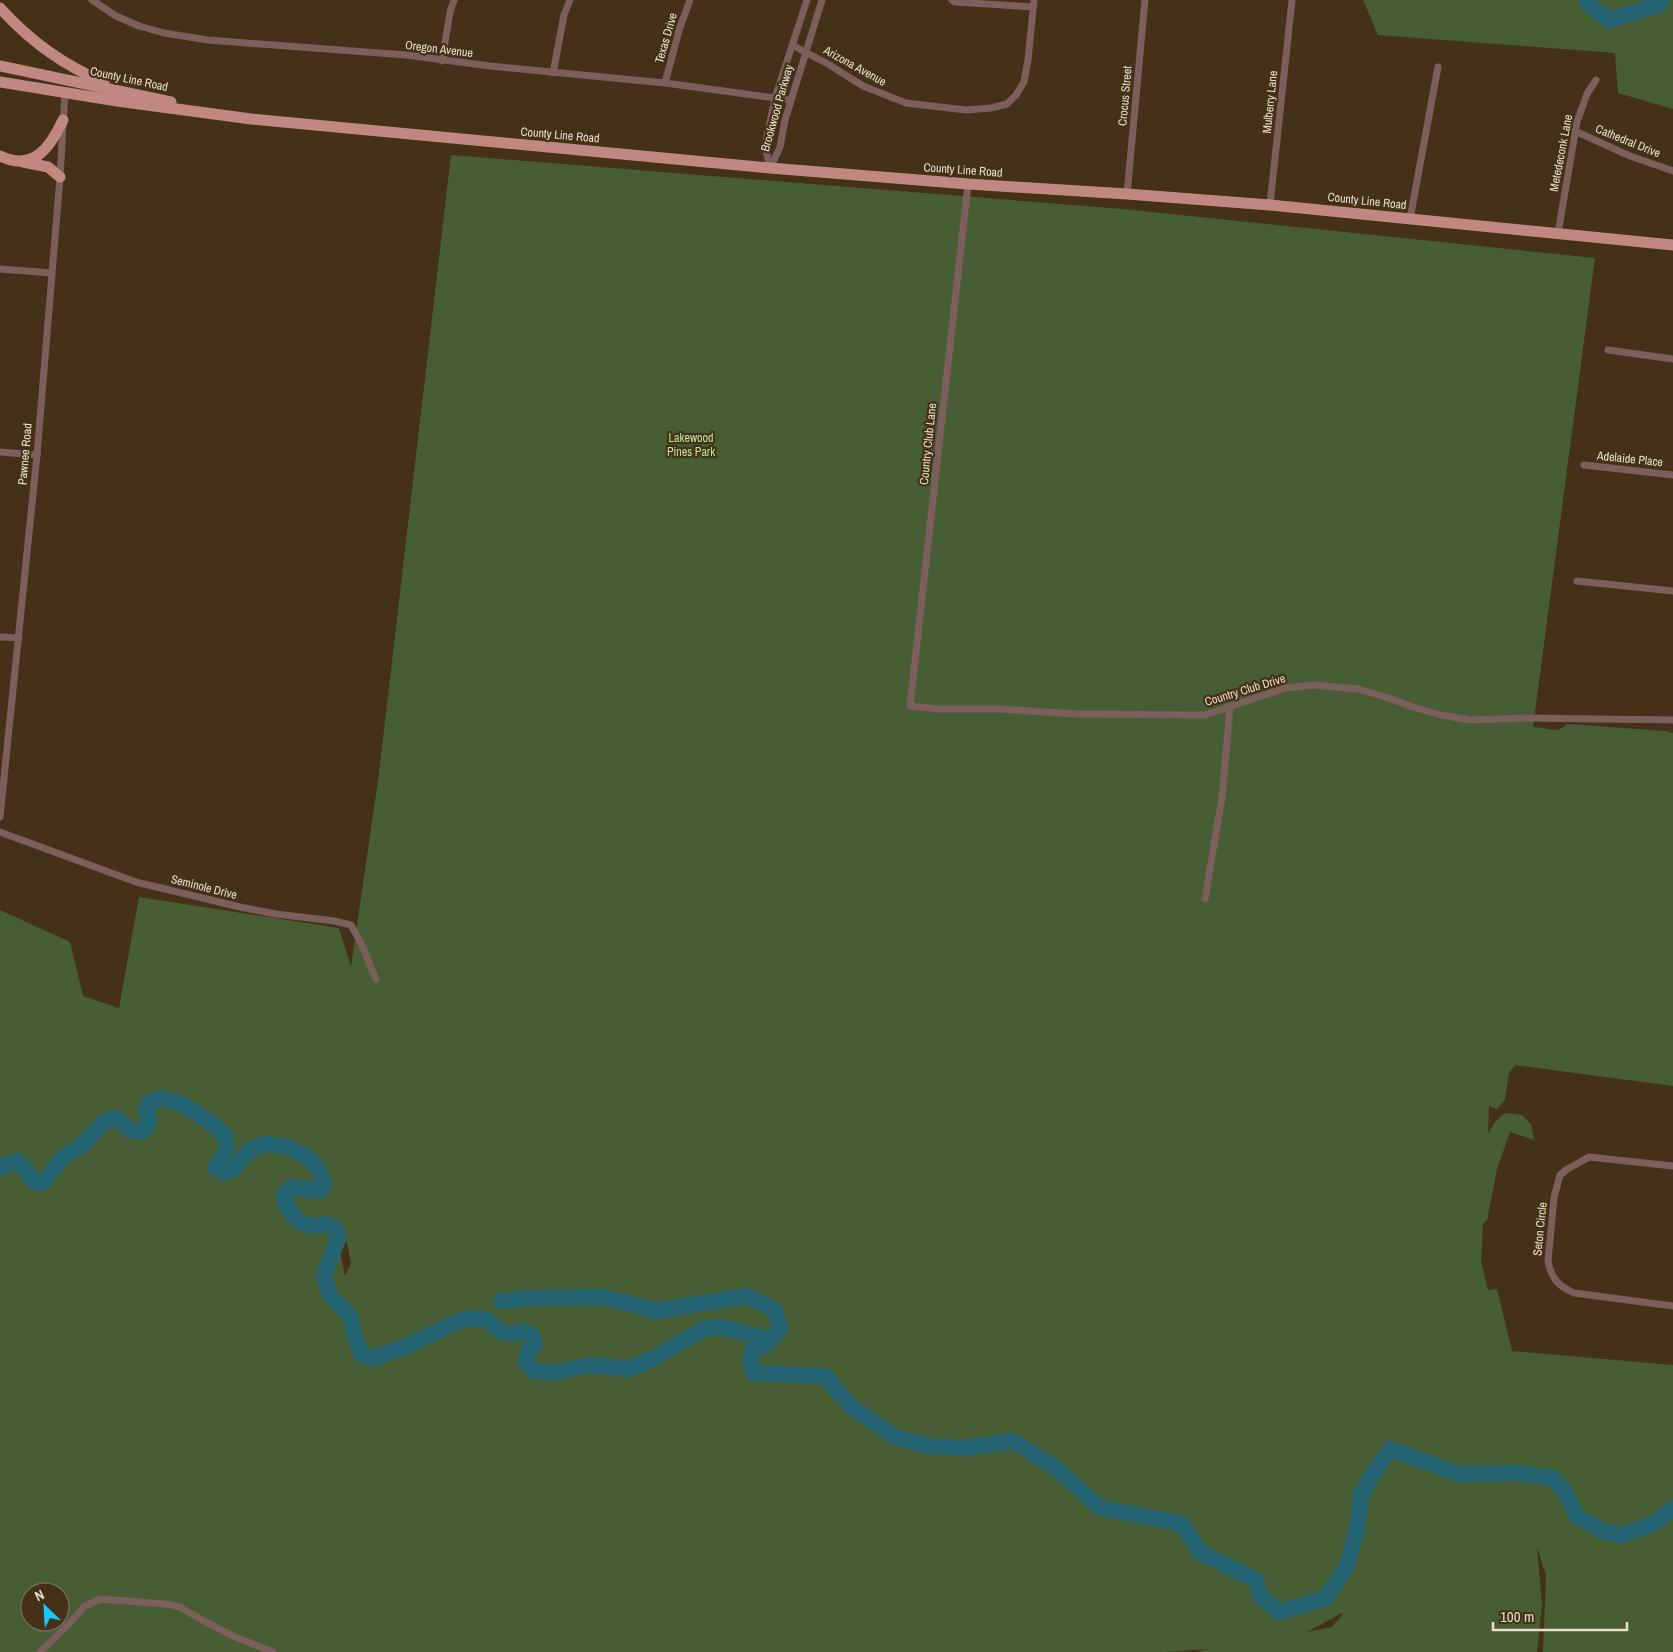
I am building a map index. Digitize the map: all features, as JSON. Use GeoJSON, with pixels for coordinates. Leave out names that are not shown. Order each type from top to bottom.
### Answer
{"type":"FeatureCollection","features":[{"type":"Feature","properties":{"kind":"main road"},"geometry":{"type":"LineString","coordinates":[[0,8],[17,28],[45,50],[87,75],[133,94]]}},
{"type":"Feature","properties":{"kind":"main road","name":"County Line Road"},"geometry":{"type":"LineString","coordinates":[[0,66],[251,119]]}},
{"type":"Feature","properties":{"kind":"main road","name":"County Line Road"},"geometry":{"type":"LineString","coordinates":[[0,82],[251,119],[770,168],[1270,205],[1673,245]]}},
{"type":"Feature","properties":{"kind":"main road"},"geometry":{"type":"LineString","coordinates":[[23,162],[47,149],[63,120]]}},
{"type":"Feature","properties":{"kind":"main road"},"geometry":{"type":"LineString","coordinates":[[0,156],[9,160],[48,167],[60,177]]}},
{"type":"Feature","properties":{"kind":"street","name":"Oregon Avenue"},"geometry":{"type":"LineString","coordinates":[[92,0],[116,16],[139,26],[164,33],[208,40],[406,56],[553,73],[665,83],[790,100]]}},
{"type":"Feature","properties":{"kind":"street"},"geometry":{"type":"LineString","coordinates":[[442,61],[450,12],[454,0]]}},
{"type":"Feature","properties":{"kind":"street"},"geometry":{"type":"LineString","coordinates":[[553,73],[564,15],[570,0]]}},
{"type":"Feature","properties":{"kind":"street","name":"Texas Drive"},"geometry":{"type":"LineString","coordinates":[[665,83],[680,27],[690,0]]}},
{"type":"Feature","properties":{"kind":"street","name":"Brookwood Parkway"},"geometry":{"type":"LineString","coordinates":[[770,168],[765,146],[775,98],[807,0]]}},
{"type":"Feature","properties":{"kind":"street","name":"Brookwood Parkway"},"geometry":{"type":"LineString","coordinates":[[770,168],[780,147],[790,100],[822,0]]}},
{"type":"Feature","properties":{"kind":"street"},"geometry":{"type":"LineString","coordinates":[[952,0],[955,2],[1034,4]]}},
{"type":"Feature","properties":{"kind":"street","name":"Crocus Street"},"geometry":{"type":"LineString","coordinates":[[1127,194],[1145,0]]}},
{"type":"Feature","properties":{"kind":"street","name":"Mulberry Lane"},"geometry":{"type":"LineString","coordinates":[[1270,205],[1292,0]]}},
{"type":"Feature","properties":{"kind":"street","name":"Arizona Avenue"},"geometry":{"type":"LineString","coordinates":[[792,46],[828,64],[863,86],[906,103],[966,110],[991,108],[1007,104],[1016,95],[1024,82],[1034,4]]}},
{"type":"Feature","properties":{"kind":"street"},"geometry":{"type":"LineString","coordinates":[[1410,219],[1438,67]]}},
{"type":"Feature","properties":{"kind":"street","name":"Metedeconk Lane"},"geometry":{"type":"LineString","coordinates":[[1558,233],[1577,122],[1587,94],[1596,80]]}},
{"type":"Feature","properties":{"kind":"street","name":"Pawnee Road"},"geometry":{"type":"LineString","coordinates":[[0,816],[37,455],[60,177],[65,92]]}},
{"type":"Feature","properties":{"kind":"street","name":"Cathedral Drive"},"geometry":{"type":"LineString","coordinates":[[1575,132],[1630,156],[1673,171]]}},
{"type":"Feature","properties":{"kind":"street","name":"Country Club Lane"},"geometry":{"type":"LineString","coordinates":[[910,706],[968,184]]}},
{"type":"Feature","properties":{"kind":"street"},"geometry":{"type":"LineString","coordinates":[[0,269],[52,274]]}},
{"type":"Feature","properties":{"kind":"street"},"geometry":{"type":"LineString","coordinates":[[1608,350],[1673,359]]}},
{"type":"Feature","properties":{"kind":"street"},"geometry":{"type":"LineString","coordinates":[[0,452],[37,455]]}},
{"type":"Feature","properties":{"kind":"street","name":"Adelaide Place"},"geometry":{"type":"LineString","coordinates":[[1584,465],[1673,475]]}},
{"type":"Feature","properties":{"kind":"street"},"geometry":{"type":"LineString","coordinates":[[1577,581],[1673,591]]}},
{"type":"Feature","properties":{"kind":"street"},"geometry":{"type":"LineString","coordinates":[[0,637],[19,638]]}},
{"type":"Feature","properties":{"kind":"street","name":"Country Club Drive"},"geometry":{"type":"LineString","coordinates":[[910,706],[939,709],[1000,709],[1075,714],[1204,715],[1285,688],[1313,685],[1358,689],[1432,713],[1471,720],[1525,718],[1673,720]]}},
{"type":"Feature","properties":{"kind":"street"},"geometry":{"type":"LineString","coordinates":[[1205,899],[1222,798],[1230,707]]}},
{"type":"Feature","properties":{"kind":"street","name":"Seminole Drive"},"geometry":{"type":"LineString","coordinates":[[0,832],[136,882],[240,907],[351,925],[376,979]]}},
{"type":"Feature","properties":{"kind":"street","name":"Seton Circle"},"geometry":{"type":"LineString","coordinates":[[1673,1166],[1589,1157],[1566,1170],[1560,1175],[1554,1198],[1548,1261],[1553,1279],[1563,1288],[1574,1293],[1673,1306]]}},
{"type":"Feature","properties":{"kind":"street"},"geometry":{"type":"LineString","coordinates":[[40,1652],[85,1606],[100,1599],[166,1604],[180,1608],[235,1637],[274,1652]]}},
{"type":"Feature","properties":{"kind":"green space"},"geometry":{"type":"Polygon","coordinates":[[[1363,0],[1673,0],[1673,109],[1618,93],[1615,53],[1378,35],[1363,0]]]}},
{"type":"Feature","properties":{"kind":"green space","name":"Lakewood Pines Park"},"geometry":{"type":"Polygon","coordinates":[[[451,155],[1123,209],[1595,258],[1533,727],[1558,730],[1568,724],[1673,733],[1673,1086],[1515,1065],[1509,1073],[1505,1100],[1497,1109],[1489,1106],[1488,1133],[1495,1122],[1505,1113],[1522,1115],[1531,1124],[1534,1140],[1510,1132],[1497,1169],[1487,1221],[1483,1224],[1481,1261],[1488,1290],[1497,1289],[1512,1351],[1673,1365],[1673,1652],[1543,1652],[1546,1576],[1537,1547],[1542,1605],[1537,1652],[1197,1652],[1208,1649],[1166,1652],[0,1652],[0,910],[70,942],[83,996],[119,1008],[139,897],[339,928],[351,967],[379,773],[451,155]],[[336,1235],[345,1276],[351,1264],[347,1242],[336,1235]],[[1342,1613],[1307,1632],[1332,1627],[1342,1613]]]}},
{"type":"Feature","properties":{"kind":"waterway"},"geometry":{"type":"LineString","coordinates":[[1587,0],[1591,7],[1609,20],[1658,5],[1662,0]]}},
{"type":"Feature","properties":{"kind":"waterway"},"geometry":{"type":"LineString","coordinates":[[0,1168],[18,1161],[34,1181],[37,1183],[44,1181],[64,1156],[80,1147],[105,1121],[116,1118],[130,1130],[141,1132],[148,1126],[149,1117],[146,1109],[149,1103],[161,1098],[182,1104],[213,1124],[225,1136],[227,1148],[215,1168],[224,1172],[233,1170],[249,1150],[264,1144],[285,1146],[306,1156],[319,1170],[324,1183],[320,1191],[292,1187],[284,1195],[285,1203],[299,1222],[314,1226],[325,1224],[336,1229],[338,1239],[324,1275],[330,1295],[350,1316],[355,1338],[362,1355],[373,1358],[407,1346],[454,1323],[472,1318],[488,1320],[503,1332],[511,1334],[522,1331],[532,1336],[535,1345],[528,1351],[526,1363],[534,1371],[555,1372],[592,1365],[628,1369],[652,1359],[706,1328],[722,1327],[761,1337],[767,1344]]}},
{"type":"Feature","properties":{"kind":"waterway"},"geometry":{"type":"LineString","coordinates":[[501,1301],[534,1298],[604,1297],[656,1311],[747,1296],[775,1310],[780,1329],[767,1344],[752,1351],[751,1364],[754,1373],[825,1376],[853,1408],[895,1437],[929,1446],[965,1448],[1013,1441],[1053,1466],[1101,1508],[1181,1523],[1200,1552],[1256,1580],[1260,1596],[1279,1612],[1326,1598],[1347,1566],[1357,1529],[1361,1495],[1390,1449],[1459,1474],[1517,1473],[1552,1478],[1564,1490],[1577,1516],[1605,1532],[1622,1535],[1653,1524],[1673,1508]]}}]}
